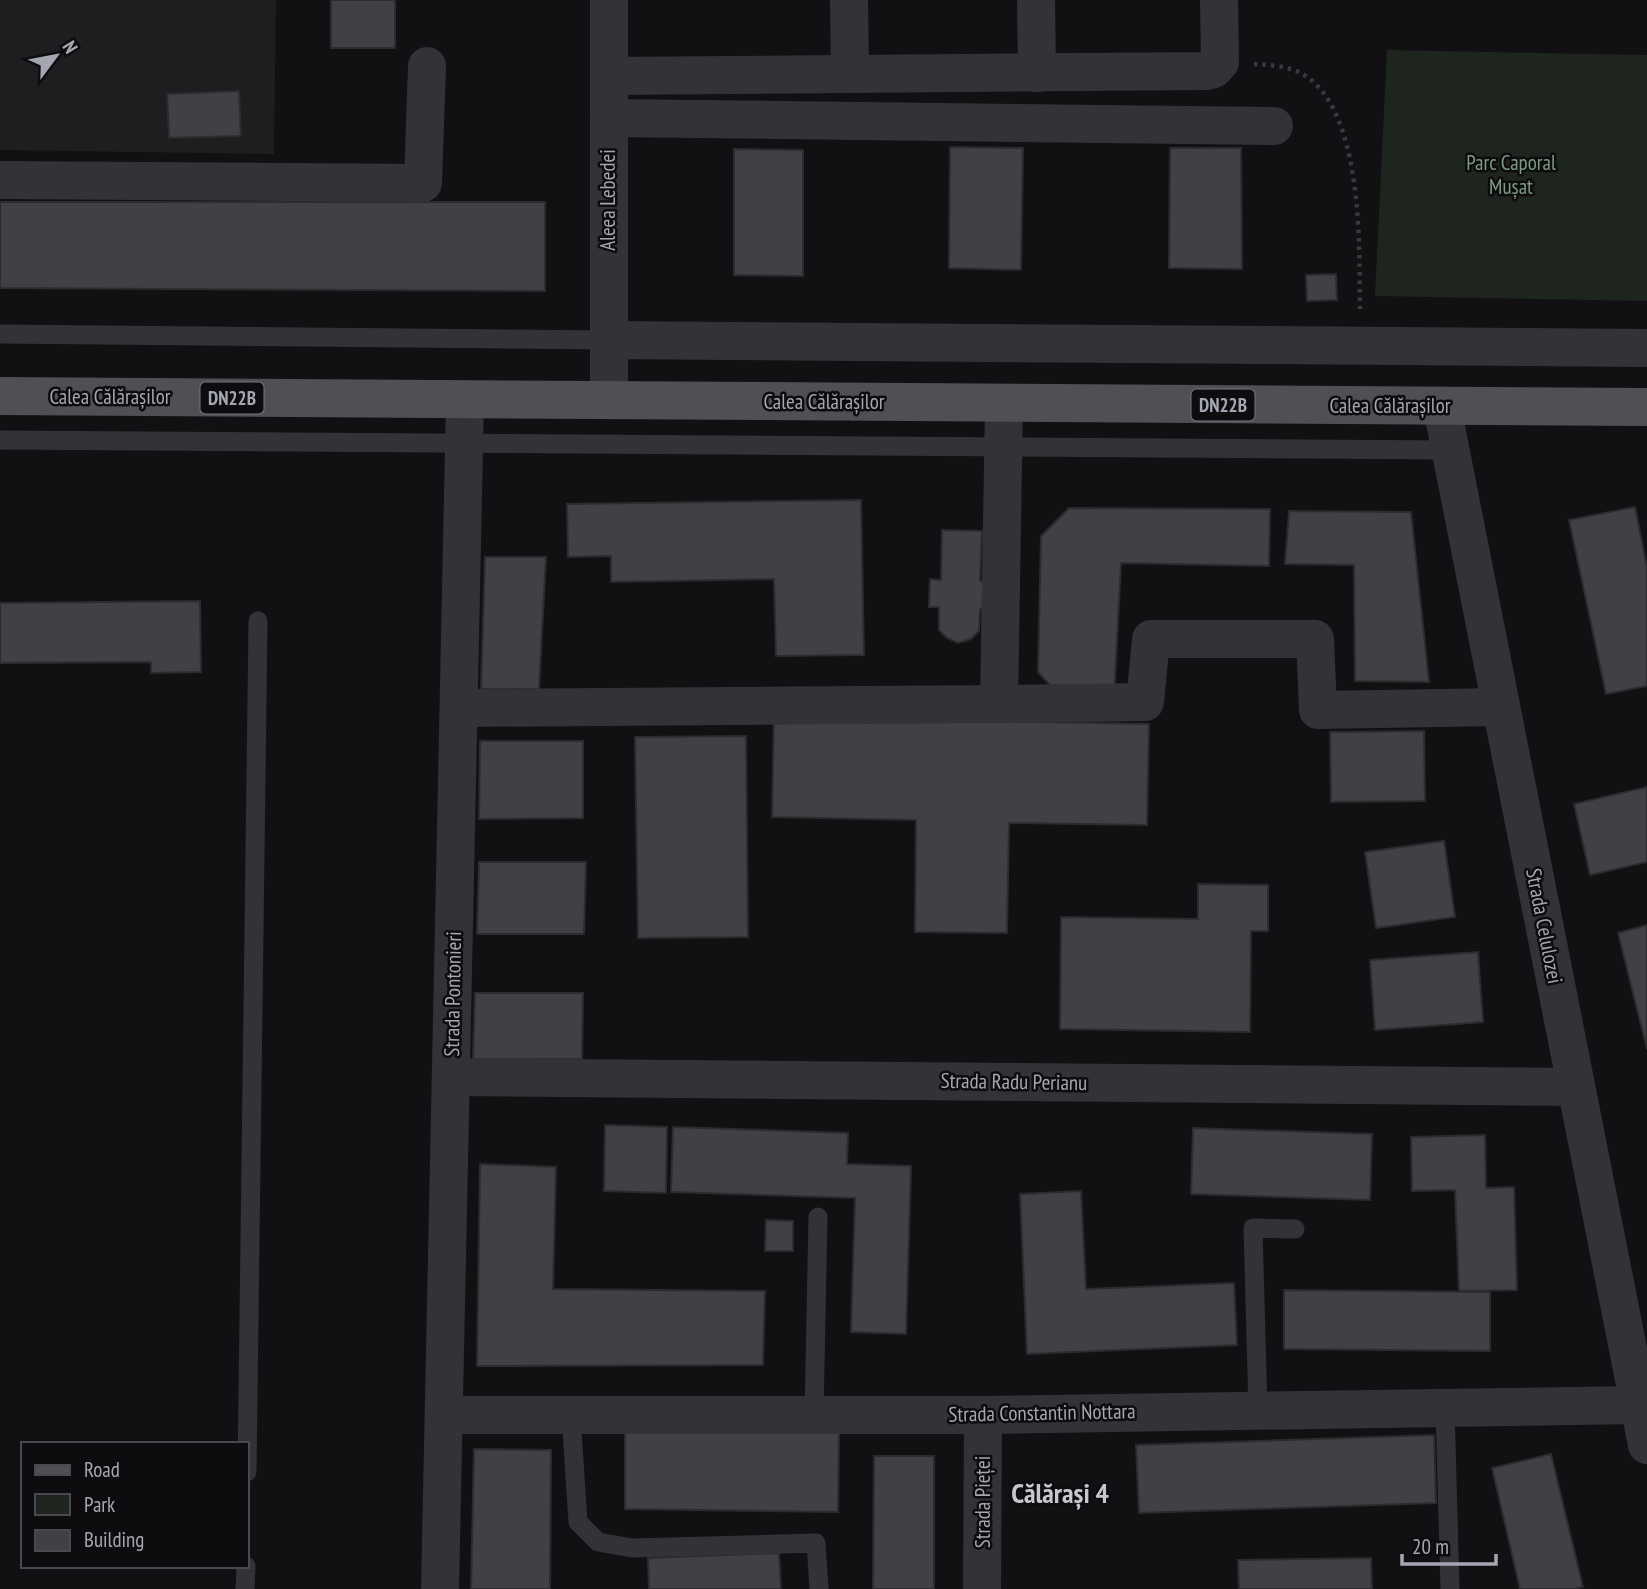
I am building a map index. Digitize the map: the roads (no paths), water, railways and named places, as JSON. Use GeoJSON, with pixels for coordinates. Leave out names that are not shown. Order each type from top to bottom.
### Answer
{"type":"FeatureCollection","features":[{"type":"Feature","properties":{"kind":"main road","name":"Calea Călărașilor"},"geometry":{"type":"LineString","coordinates":[[0,396],[1647,407]]}},
{"type":"Feature","properties":{"kind":"street","name":"Aleea Lebedei"},"geometry":{"type":"LineString","coordinates":[[609,0],[609,400]]}},
{"type":"Feature","properties":{"kind":"street"},"geometry":{"type":"LineString","coordinates":[[849,0],[850,74]]}},
{"type":"Feature","properties":{"kind":"street"},"geometry":{"type":"LineString","coordinates":[[1036,0],[1037,73]]}},
{"type":"Feature","properties":{"kind":"street"},"geometry":{"type":"LineString","coordinates":[[609,76],[1207,71],[1214,69],[1220,62],[1219,0]]}},
{"type":"Feature","properties":{"kind":"street"},"geometry":{"type":"LineString","coordinates":[[0,180],[423,183],[427,66]]}},
{"type":"Feature","properties":{"kind":"street"},"geometry":{"type":"LineString","coordinates":[[609,118],[1274,126]]}},
{"type":"Feature","properties":{"kind":"street"},"geometry":{"type":"LineString","coordinates":[[608,340],[1647,348]]}},
{"type":"Feature","properties":{"kind":"street","name":"Strada Pontonieri"},"geometry":{"type":"LineString","coordinates":[[440,1589],[465,400]]}},
{"type":"Feature","properties":{"kind":"street"},"geometry":{"type":"LineString","coordinates":[[999,704],[1004,403]]}},
{"type":"Feature","properties":{"kind":"street","name":"Strada Celulozei"},"geometry":{"type":"LineString","coordinates":[[1442,407],[1576,1087],[1638,1351],[1639,1405],[1647,1445]]}},
{"type":"Feature","properties":{"kind":"street"},"geometry":{"type":"LineString","coordinates":[[459,708],[1145,702],[1151,639],[1315,639],[1318,710],[1501,707]]}},
{"type":"Feature","properties":{"kind":"street","name":"Strada Radu Perianu"},"geometry":{"type":"LineString","coordinates":[[451,1077],[1576,1087]]}},
{"type":"Feature","properties":{"kind":"street","name":"Strada Constantin Nottara"},"geometry":{"type":"LineString","coordinates":[[444,1415],[983,1415],[1639,1405]]}},
{"type":"Feature","properties":{"kind":"street","name":"Strada Pieței"},"geometry":{"type":"LineString","coordinates":[[982,1589],[983,1415]]}},
{"type":"Feature","properties":{"kind":"lane"},"geometry":{"type":"LineString","coordinates":[[0,334],[608,340]]}},
{"type":"Feature","properties":{"kind":"lane"},"geometry":{"type":"LineString","coordinates":[[0,440],[1450,450]]}},
{"type":"Feature","properties":{"kind":"lane"},"geometry":{"type":"LineString","coordinates":[[247,1442],[258,621]]}},
{"type":"Feature","properties":{"kind":"lane"},"geometry":{"type":"LineString","coordinates":[[814,1415],[818,1217]]}},
{"type":"Feature","properties":{"kind":"lane"},"geometry":{"type":"LineString","coordinates":[[1258,1411],[1253,1228],[1295,1229]]}},
{"type":"Feature","properties":{"kind":"lane"},"geometry":{"type":"LineString","coordinates":[[1446,1408],[1450,1589]]}},
{"type":"Feature","properties":{"kind":"lane"},"geometry":{"type":"LineString","coordinates":[[571,1415],[578,1522],[598,1542],[632,1548],[816,1543],[818,1589]]}},
{"type":"Feature","properties":{"kind":"lane"},"geometry":{"type":"LineString","coordinates":[[245,1589],[246,1568]]}},
{"type":"Feature","properties":{"kind":"district","name":"Călărași 4"},"geometry":{"type":"Point","coordinates":[1060,1493]}},
{"type":"Feature","properties":{"kind":"park label","name":"Parc Caporal Mușat"},"geometry":{"type":"Point","coordinates":[1511,175]}}]}
